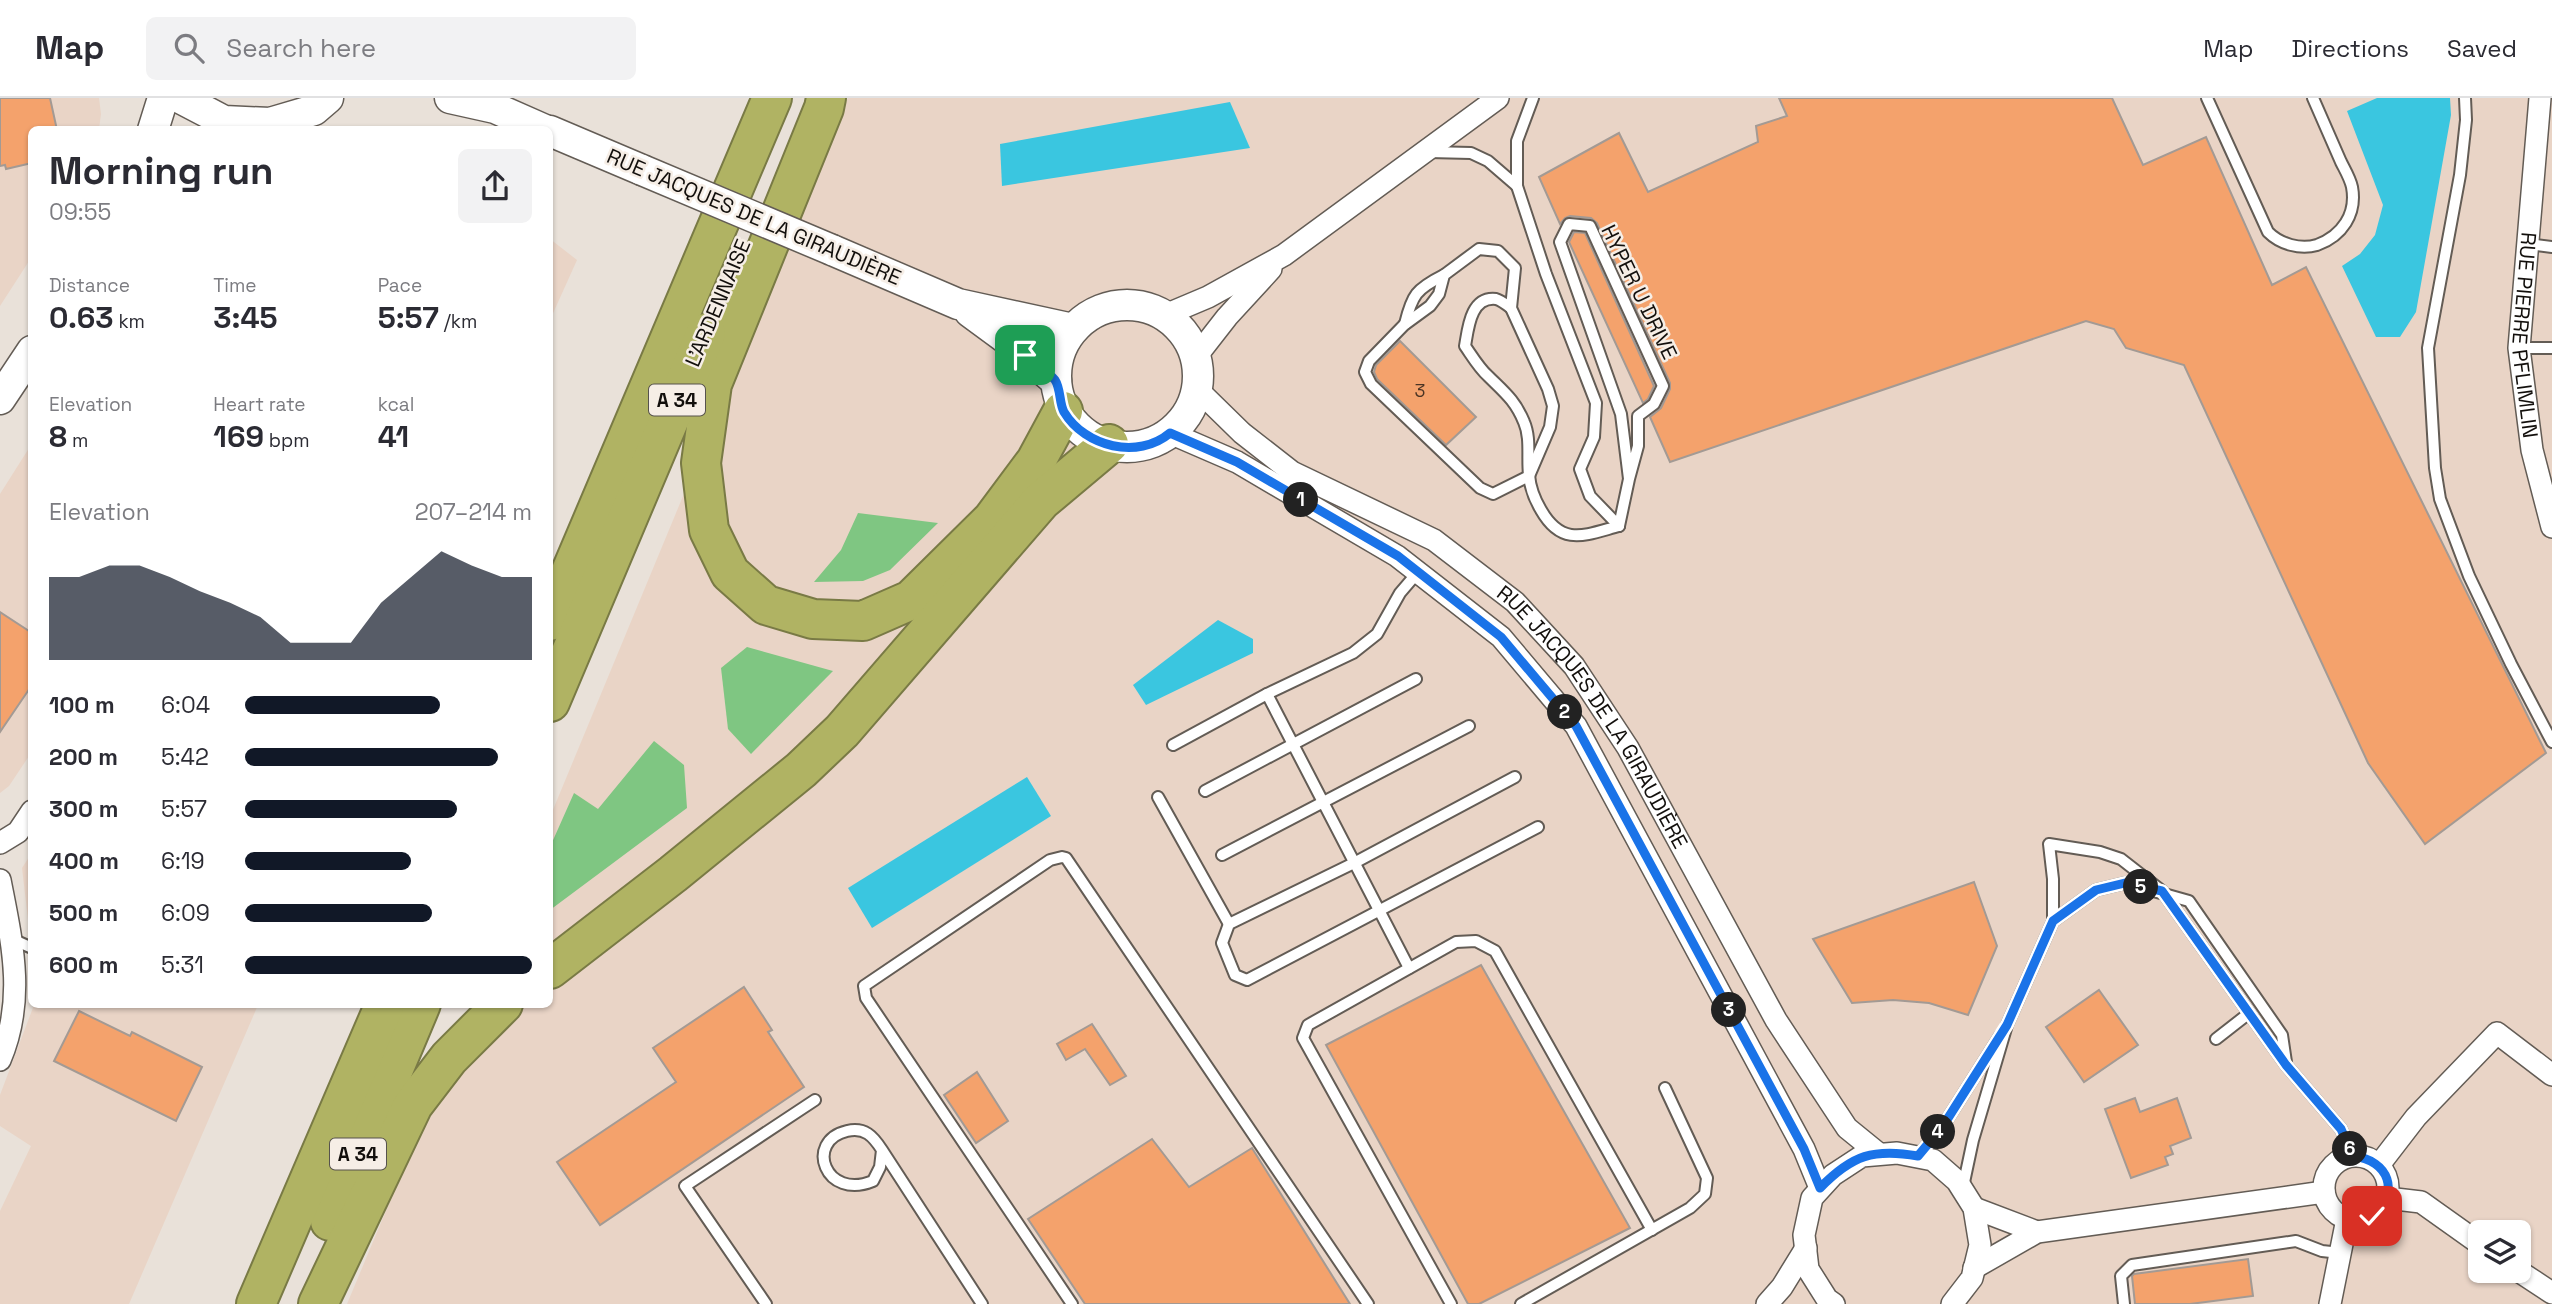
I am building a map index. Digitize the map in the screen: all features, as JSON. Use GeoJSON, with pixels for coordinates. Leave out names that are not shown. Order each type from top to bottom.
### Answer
{"type":"FeatureCollection","features":[{"type":"Feature","properties":{"kind":"highway"},"geometry":{"type":"LineString","coordinates":[[685,307],[696,227],[748,98]]}},
{"type":"Feature","properties":{"kind":"highway","name":"L'ARDENNAISE"},"geometry":{"type":"LineString","coordinates":[[553,614],[772,98]]}},
{"type":"Feature","properties":{"kind":"highway","name":"L'ARDENNAISE"},"geometry":{"type":"LineString","coordinates":[[553,695],[807,98]]}},
{"type":"Feature","properties":{"kind":"highway"},"geometry":{"type":"LineString","coordinates":[[826,98],[712,384],[701,463],[709,530],[730,573],[766,605],[813,619],[863,621],[911,600],[992,520],[1036,461],[1059,396]]}},
{"type":"Feature","properties":{"kind":"highway"},"geometry":{"type":"LineString","coordinates":[[553,967],[801,770],[842,730],[1041,500],[1110,444]]}},
{"type":"Feature","properties":{"kind":"highway","name":"A 34"},"geometry":{"type":"LineString","coordinates":[[256,1304],[383,1008]]}},
{"type":"Feature","properties":{"kind":"highway","name":"A 34"},"geometry":{"type":"LineString","coordinates":[[295,1304],[419,1008]]}},
{"type":"Feature","properties":{"kind":"highway"},"geometry":{"type":"LineString","coordinates":[[317,1304],[413,1105],[449,1058],[499,1008]]}},
{"type":"Feature","properties":{"kind":"street"},"geometry":{"type":"LineString","coordinates":[[154,126],[163,98]]}},
{"type":"Feature","properties":{"kind":"street"},"geometry":{"type":"LineString","coordinates":[[180,98],[220,125],[270,122],[314,110],[328,98]]}},
{"type":"Feature","properties":{"kind":"street","name":"RUE JACQUES DE LA GIRAUDIÈRE"},"geometry":{"type":"LineString","coordinates":[[450,98],[488,103],[538,126]]}},
{"type":"Feature","properties":{"kind":"street"},"geometry":{"type":"LineString","coordinates":[[1163,316],[1208,298],[1284,255],[1498,98]]}},
{"type":"Feature","properties":{"kind":"street","name":"RUE PIERRE PFLIMLIN"},"geometry":{"type":"LineString","coordinates":[[2540,98],[2519,348],[2532,450],[2552,527]]}},
{"type":"Feature","properties":{"kind":"street","name":"RUE JACQUES DE LA GIRAUDIÈRE"},"geometry":{"type":"LineString","coordinates":[[553,133],[958,304]]}},
{"type":"Feature","properties":{"kind":"street"},"geometry":{"type":"LineString","coordinates":[[1195,358],[1227,317],[1284,255]]}},
{"type":"Feature","properties":{"kind":"street"},"geometry":{"type":"LineString","coordinates":[[958,304],[1004,337],[1059,396],[1080,431],[1101,443],[1132,448],[1159,442],[1181,424],[1196,404],[1199,372],[1191,344],[1175,323],[1152,308],[1123,305],[1094,312],[1073,329],[1057,353],[1059,396]]}},
{"type":"Feature","properties":{"kind":"street"},"geometry":{"type":"LineString","coordinates":[[958,304],[1073,329]]}},
{"type":"Feature","properties":{"kind":"street"},"geometry":{"type":"LineString","coordinates":[[0,399],[28,357]]}},
{"type":"Feature","properties":{"kind":"street","name":"RUE JACQUES DE LA GIRAUDIÈRE"},"geometry":{"type":"LineString","coordinates":[[1197,388],[1242,433],[1292,472],[1434,540],[1515,602],[1574,666],[1628,748],[1776,1020],[1847,1128],[1879,1154]]}},
{"type":"Feature","properties":{"kind":"street","name":"RUE JACQUES DE LA GIRAUDIÈRE"},"geometry":{"type":"LineString","coordinates":[[1170,433],[1237,462],[1398,556],[1501,637],[1576,726],[1804,1149],[1820,1188]]}},
{"type":"Feature","properties":{"kind":"street"},"geometry":{"type":"LineString","coordinates":[[0,843],[18,832],[28,817]]}},
{"type":"Feature","properties":{"kind":"street"},"geometry":{"type":"LineString","coordinates":[[0,880],[15,959],[14,1009],[0,1060]]}},
{"type":"Feature","properties":{"kind":"street"},"geometry":{"type":"LineString","coordinates":[[2379,1165],[2416,1117],[2497,1033],[2552,1075]]}},
{"type":"Feature","properties":{"kind":"street"},"geometry":{"type":"LineString","coordinates":[[1834,1304],[1827,1299],[1808,1269],[1804,1235],[1812,1198],[1833,1175],[1862,1156],[1897,1153],[1933,1160],[1957,1181],[1974,1208],[1980,1245],[1972,1278],[1958,1301]]}},
{"type":"Feature","properties":{"kind":"street"},"geometry":{"type":"LineString","coordinates":[[2353,1156],[2367,1157],[2379,1165],[2389,1186],[2381,1209],[2360,1220],[2347,1219],[2337,1214],[2328,1204],[2324,1192],[2325,1180],[2331,1168],[2341,1160],[2353,1156]]}},
{"type":"Feature","properties":{"kind":"street"},"geometry":{"type":"LineString","coordinates":[[1975,1268],[2037,1232],[2324,1192]]}},
{"type":"Feature","properties":{"kind":"street"},"geometry":{"type":"LineString","coordinates":[[2387,1198],[2421,1202],[2468,1235]]}},
{"type":"Feature","properties":{"kind":"street"},"geometry":{"type":"LineString","coordinates":[[1974,1208],[2037,1232]]}},
{"type":"Feature","properties":{"kind":"street"},"geometry":{"type":"LineString","coordinates":[[2330,1304],[2347,1219]]}},
{"type":"Feature","properties":{"kind":"street"},"geometry":{"type":"LineString","coordinates":[[1767,1304],[1782,1287],[1806,1248]]}},
{"type":"Feature","properties":{"kind":"street"},"geometry":{"type":"LineString","coordinates":[[2531,1279],[2552,1293]]}},
{"type":"Feature","properties":{"kind":"lane"},"geometry":{"type":"LineString","coordinates":[[1533,98],[1517,141],[1517,186],[1546,274],[1596,403],[1594,437],[1580,469],[1590,496],[1619,526]]}},
{"type":"Feature","properties":{"kind":"lane"},"geometry":{"type":"LineString","coordinates":[[2207,98],[2268,232],[2275,239],[2294,246],[2313,246],[2334,239],[2346,226],[2353,207],[2352,186],[2313,98]]}},
{"type":"Feature","properties":{"kind":"lane"},"geometry":{"type":"LineString","coordinates":[[2465,98],[2466,120],[2460,174],[2428,348],[2435,468],[2440,499],[2469,576],[2552,741]]}},
{"type":"Feature","properties":{"kind":"lane"},"geometry":{"type":"LineString","coordinates":[[1421,152],[1471,153],[1488,161],[1517,186]]}},
{"type":"Feature","properties":{"kind":"lane","name":"HYPER U DRIVE"},"geometry":{"type":"LineString","coordinates":[[1569,224],[1590,226],[1663,386],[1654,404],[1638,416],[1638,446],[1629,478],[1621,414],[1560,242],[1569,224]]}},
{"type":"Feature","properties":{"kind":"lane"},"geometry":{"type":"LineString","coordinates":[[2528,244],[2552,247]]}},
{"type":"Feature","properties":{"kind":"lane"},"geometry":{"type":"LineString","coordinates":[[1404,325],[1411,300],[1425,285],[1444,275],[1479,249],[1498,251],[1515,268],[1511,308],[1548,389],[1553,406],[1550,426],[1529,476],[1493,494],[1480,488],[1371,384],[1365,372],[1369,361],[1404,325],[1430,306],[1439,294],[1444,275]]}},
{"type":"Feature","properties":{"kind":"lane"},"geometry":{"type":"LineString","coordinates":[[1511,308],[1496,299],[1482,302],[1471,315],[1465,346],[1486,374],[1510,395],[1524,420],[1529,476],[1536,501],[1550,526],[1566,535],[1581,536],[1619,526]]}},
{"type":"Feature","properties":{"kind":"lane"},"geometry":{"type":"LineString","coordinates":[[2519,348],[2552,348]]}},
{"type":"Feature","properties":{"kind":"lane"},"geometry":{"type":"LineString","coordinates":[[1619,526],[1629,478]]}},
{"type":"Feature","properties":{"kind":"lane"},"geometry":{"type":"LineString","coordinates":[[1173,745],[1267,694],[1353,653],[1377,634],[1401,593],[1418,572]]}},
{"type":"Feature","properties":{"kind":"lane"},"geometry":{"type":"LineString","coordinates":[[1205,790],[1416,679]]}},
{"type":"Feature","properties":{"kind":"lane"},"geometry":{"type":"LineString","coordinates":[[1267,694],[1409,968]]}},
{"type":"Feature","properties":{"kind":"lane"},"geometry":{"type":"LineString","coordinates":[[1222,855],[1469,726]]}},
{"type":"Feature","properties":{"kind":"lane"},"geometry":{"type":"LineString","coordinates":[[1515,777],[1354,863],[1228,925],[1222,943],[1235,975],[1247,980],[1538,827]]}},
{"type":"Feature","properties":{"kind":"lane"},"geometry":{"type":"LineString","coordinates":[[1158,797],[1228,925]]}},
{"type":"Feature","properties":{"kind":"lane"},"geometry":{"type":"LineString","coordinates":[[1962,1189],[1972,1140],[2007,1025],[2053,921],[2053,879],[2049,844],[2101,852],[2121,859],[2162,891],[2286,1065],[2341,1129],[2353,1156]]}},
{"type":"Feature","properties":{"kind":"lane"},"geometry":{"type":"LineString","coordinates":[[1072,1304],[866,998],[864,986],[1050,860],[1062,857],[1066,858],[1368,1304]]}},
{"type":"Feature","properties":{"kind":"lane"},"geometry":{"type":"LineString","coordinates":[[2053,921],[2096,890],[2125,883],[2162,891],[2189,901],[2282,1035],[2286,1065]]}},
{"type":"Feature","properties":{"kind":"lane"},"geometry":{"type":"LineString","coordinates":[[12,939],[28,946]]}},
{"type":"Feature","properties":{"kind":"lane"},"geometry":{"type":"LineString","coordinates":[[1451,1304],[1303,1038],[1308,1025],[1456,942],[1475,941],[1495,951],[1652,1230]]}},
{"type":"Feature","properties":{"kind":"lane"},"geometry":{"type":"LineString","coordinates":[[2216,1039],[2248,1014]]}},
{"type":"Feature","properties":{"kind":"lane"},"geometry":{"type":"LineString","coordinates":[[1918,1156],[1943,1126],[2007,1025]]}},
{"type":"Feature","properties":{"kind":"lane"},"geometry":{"type":"LineString","coordinates":[[1521,1304],[1690,1208],[1705,1194],[1707,1178],[1665,1088]]}},
{"type":"Feature","properties":{"kind":"lane"},"geometry":{"type":"LineString","coordinates":[[766,1304],[685,1186],[816,1100]]}},
{"type":"Feature","properties":{"kind":"lane"},"geometry":{"type":"LineString","coordinates":[[882,1150],[880,1167],[873,1181],[861,1186],[841,1184],[826,1170],[823,1153],[826,1142],[838,1133],[855,1129],[873,1135],[982,1304]]}},
{"type":"Feature","properties":{"kind":"lane"},"geometry":{"type":"LineString","coordinates":[[2124,1304],[2121,1276],[2132,1265],[2296,1241],[2322,1251],[2340,1253]]}},
{"type":"Feature","properties":{"kind":"shaded area"},"geometry":{"type":"Polygon","coordinates":[[[0,98],[99,98],[99,126],[28,126],[28,263],[0,306],[0,98]]]}},
{"type":"Feature","properties":{"kind":"shaded area"},"geometry":{"type":"Polygon","coordinates":[[[848,98],[2552,98],[2552,1304],[347,1304],[471,1008],[553,1008],[553,810],[848,98]]]}},
{"type":"Feature","properties":{"kind":"shaded area"},"geometry":{"type":"Polygon","coordinates":[[[553,241],[577,260],[553,313],[553,241]]]}},
{"type":"Feature","properties":{"kind":"shaded area"},"geometry":{"type":"Polygon","coordinates":[[[28,450],[28,758],[9,786],[0,793],[0,494],[28,450]]]}},
{"type":"Feature","properties":{"kind":"shaded area"},"geometry":{"type":"Polygon","coordinates":[[[28,859],[28,919],[22,868],[28,859]]]}},
{"type":"Feature","properties":{"kind":"shaded area"},"geometry":{"type":"Polygon","coordinates":[[[33,1008],[257,1008],[129,1304],[0,1304],[0,1211],[31,1146],[0,1126],[0,1095],[33,1008]]]}},
{"type":"Feature","properties":{"kind":"green space"},"geometry":{"type":"Polygon","coordinates":[[[858,513],[938,523],[890,570],[863,581],[814,582],[841,550],[858,513]]]}},
{"type":"Feature","properties":{"kind":"green space"},"geometry":{"type":"Polygon","coordinates":[[[747,647],[833,671],[751,754],[728,729],[721,668],[747,647]]]}},
{"type":"Feature","properties":{"kind":"green space"},"geometry":{"type":"Polygon","coordinates":[[[654,741],[684,765],[687,808],[553,908],[553,840],[574,793],[598,809],[654,741]]]}},
{"type":"Feature","properties":{"kind":"water"},"geometry":{"type":"Polygon","coordinates":[[[2377,98],[2450,98],[2451,115],[2416,312],[2400,337],[2376,337],[2342,266],[2360,254],[2375,235],[2383,205],[2347,111],[2377,98]]]}},
{"type":"Feature","properties":{"kind":"water"},"geometry":{"type":"Polygon","coordinates":[[[1230,102],[1250,148],[1002,186],[1000,144],[1230,102]]]}},
{"type":"Feature","properties":{"kind":"water"},"geometry":{"type":"Polygon","coordinates":[[[1218,620],[1253,639],[1253,653],[1146,705],[1133,685],[1218,620]]]}},
{"type":"Feature","properties":{"kind":"water"},"geometry":{"type":"Polygon","coordinates":[[[1027,777],[1051,816],[872,928],[848,888],[1027,777]]]}},
{"type":"Feature","properties":{"kind":"building"},"geometry":{"type":"Polygon","coordinates":[[[0,98],[50,98],[56,126],[28,126],[28,164],[6,169],[5,165],[0,166],[0,98]]]}},
{"type":"Feature","properties":{"kind":"building"},"geometry":{"type":"Polygon","coordinates":[[[1779,98],[2112,98],[2143,165],[2206,137],[2272,285],[2306,267],[2546,753],[2425,844],[2368,763],[2184,365],[2126,348],[2114,329],[2086,321],[1670,462],[1650,417],[1661,408],[1670,383],[1597,223],[1591,218],[1570,216],[1560,224],[1539,177],[1619,133],[1648,192],[1758,142],[1756,126],[1787,116],[1779,98]]]}},
{"type":"Feature","properties":{"kind":"building"},"geometry":{"type":"Polygon","coordinates":[[[1574,232],[1585,233],[1654,386],[1643,403],[1569,242],[1574,232]]]}},
{"type":"Feature","properties":{"kind":"building"},"geometry":{"type":"Polygon","coordinates":[[[1400,341],[1476,417],[1446,445],[1377,379],[1374,372],[1376,365],[1400,341]]]}},
{"type":"Feature","properties":{"kind":"building"},"geometry":{"type":"Polygon","coordinates":[[[0,612],[28,630],[28,691],[0,732],[0,612]]]}},
{"type":"Feature","properties":{"kind":"building"},"geometry":{"type":"Polygon","coordinates":[[[1974,882],[1997,946],[1968,1015],[1929,1003],[1893,1000],[1852,1003],[1813,939],[1974,882]]]}},
{"type":"Feature","properties":{"kind":"building"},"geometry":{"type":"Polygon","coordinates":[[[1481,965],[1630,1228],[1479,1304],[1468,1304],[1326,1045],[1481,965]]]}},
{"type":"Feature","properties":{"kind":"building"},"geometry":{"type":"Polygon","coordinates":[[[744,987],[772,1030],[768,1032],[804,1087],[600,1225],[557,1162],[676,1082],[653,1048],[744,987]]]}},
{"type":"Feature","properties":{"kind":"building"},"geometry":{"type":"Polygon","coordinates":[[[2099,990],[2138,1045],[2084,1082],[2046,1027],[2099,990]]]}},
{"type":"Feature","properties":{"kind":"building"},"geometry":{"type":"Polygon","coordinates":[[[79,1011],[130,1036],[132,1032],[202,1067],[176,1121],[54,1061],[79,1011]]]}},
{"type":"Feature","properties":{"kind":"building"},"geometry":{"type":"Polygon","coordinates":[[[1092,1024],[1126,1076],[1110,1085],[1085,1049],[1066,1060],[1057,1044],[1092,1024]]]}},
{"type":"Feature","properties":{"kind":"building"},"geometry":{"type":"Polygon","coordinates":[[[977,1072],[1008,1121],[976,1143],[944,1095],[977,1072]]]}},
{"type":"Feature","properties":{"kind":"building"},"geometry":{"type":"Polygon","coordinates":[[[2135,1098],[2140,1112],[2177,1098],[2191,1138],[2170,1146],[2173,1154],[2165,1157],[2168,1165],[2131,1178],[2105,1109],[2135,1098]]]}},
{"type":"Feature","properties":{"kind":"building"},"geometry":{"type":"Polygon","coordinates":[[[1152,1139],[1189,1187],[1252,1148],[1350,1304],[1085,1304],[1028,1219],[1152,1139]]]}},
{"type":"Feature","properties":{"kind":"building"},"geometry":{"type":"Polygon","coordinates":[[[2248,1259],[2253,1296],[2190,1304],[2135,1304],[2134,1274],[2248,1259]]]}},
{"type":"Feature","properties":{"kind":"route"},"geometry":{"type":"LineString","coordinates":[[1025,355],[1056,381],[1063,411],[1080,431],[1101,443],[1132,448],[1159,442],[1170,433],[1237,462],[1398,556],[1501,637],[1576,726],[1804,1149],[1820,1188],[1833,1175],[1862,1156],[1897,1153],[1918,1156],[1943,1126],[2007,1025],[2053,921],[2096,890],[2125,883],[2162,891],[2286,1065],[2341,1129],[2353,1156],[2367,1157],[2379,1165],[2389,1186],[2381,1209],[2372,1216]]}}]}
